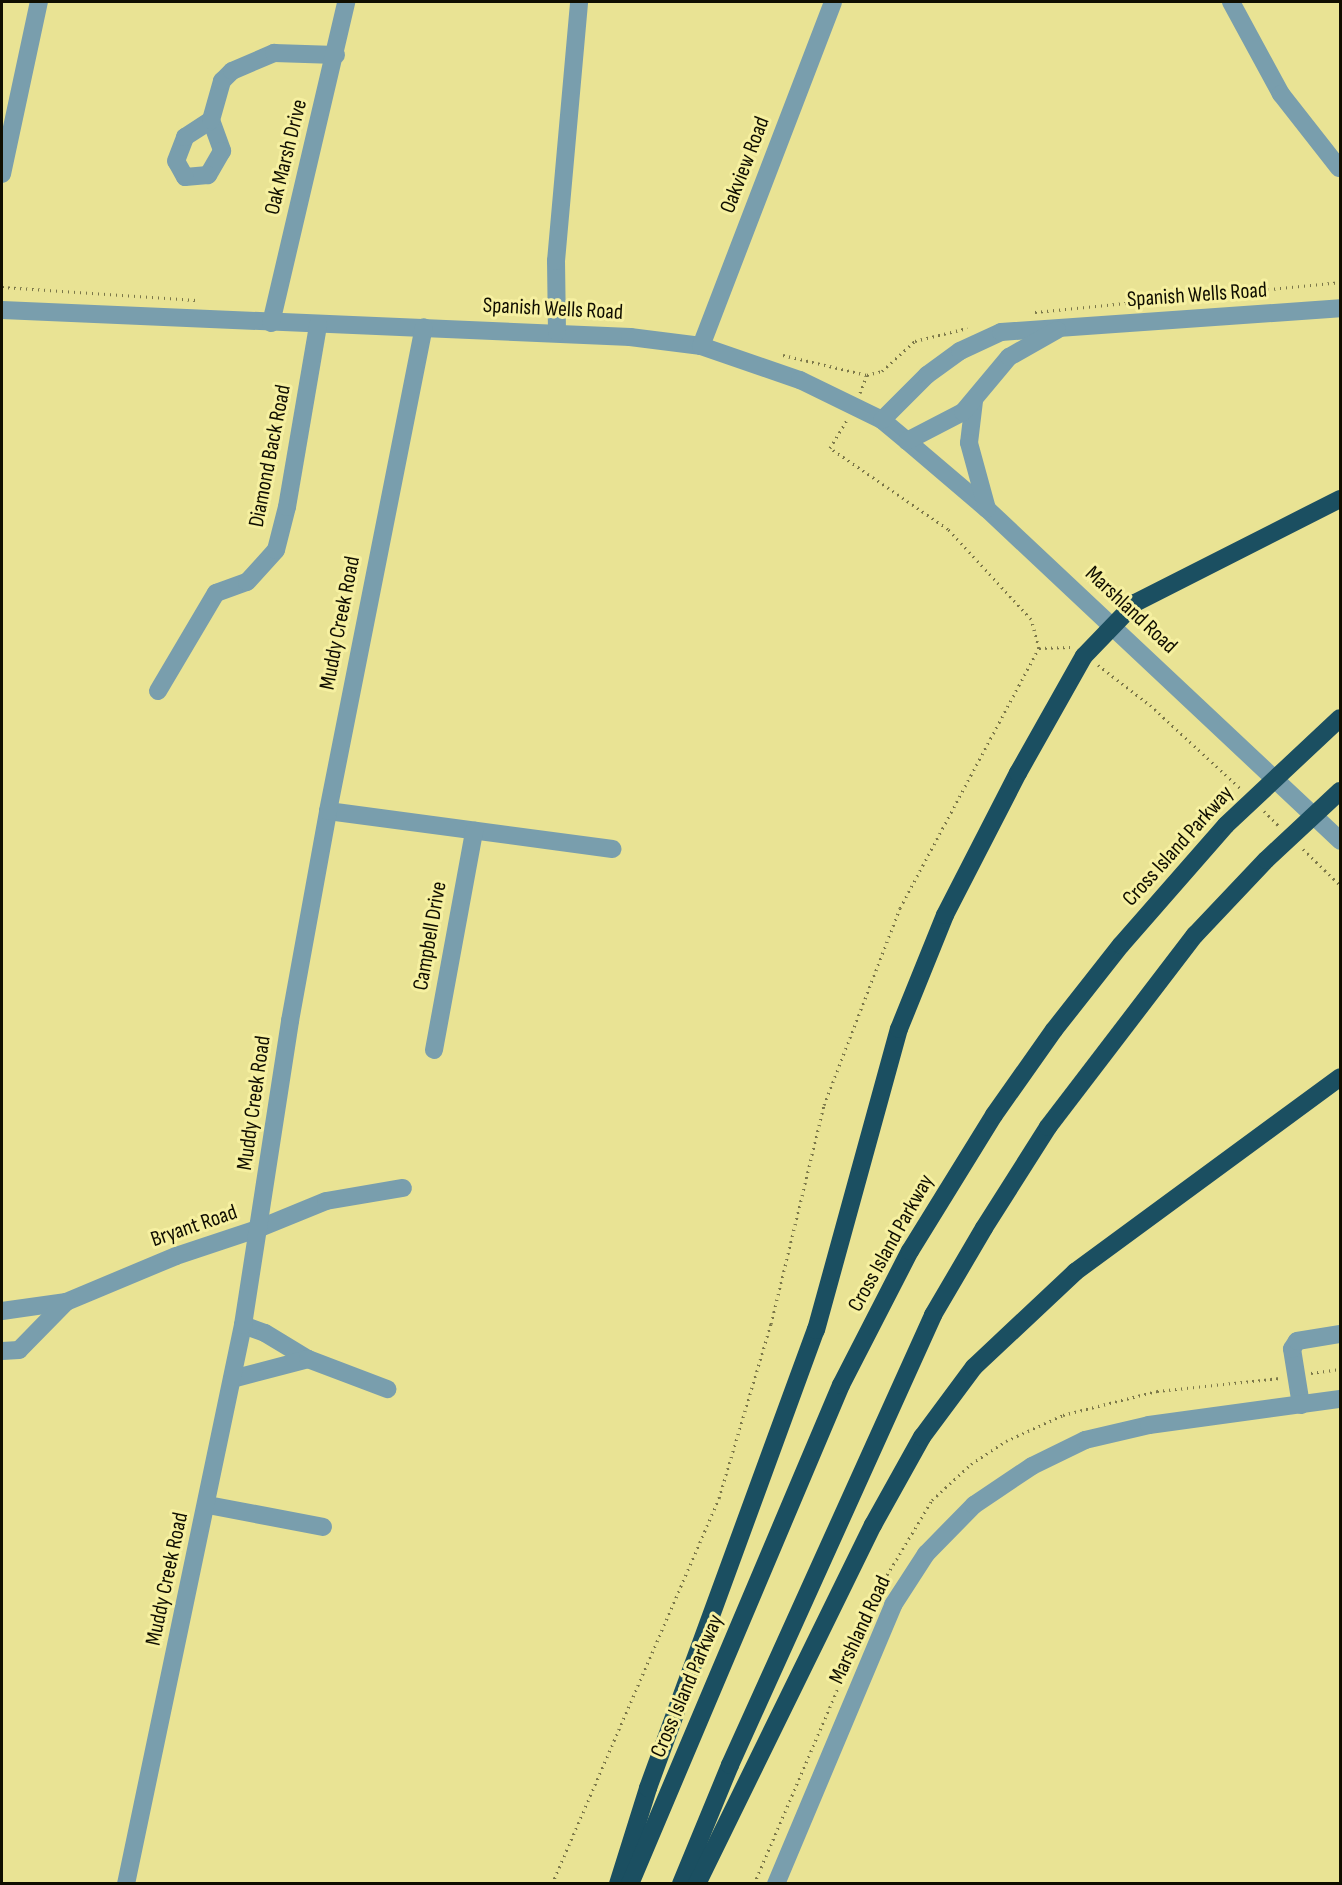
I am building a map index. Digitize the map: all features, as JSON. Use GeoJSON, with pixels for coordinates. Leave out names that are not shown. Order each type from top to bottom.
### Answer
{"type":"FeatureCollection","features":[{"type":"Feature","properties":{"kind":"highway"},"geometry":{"type":"LineString","coordinates":[[618,1884],[648,1788],[816,1330],[899,1029],[945,915],[1018,773],[1084,656],[1136,603],[1341,499]]}},
{"type":"Feature","properties":{"kind":"highway","name":"Cross Island Parkway"},"geometry":{"type":"LineString","coordinates":[[630,1884],[841,1385],[910,1251],[994,1115],[1054,1030],[1121,945],[1226,825],[1341,718]]}},
{"type":"Feature","properties":{"kind":"highway"},"geometry":{"type":"LineString","coordinates":[[681,1884],[730,1765],[933,1315],[1048,1127],[1106,1049],[1195,935],[1266,860],[1341,791]]}},
{"type":"Feature","properties":{"kind":"highway"},"geometry":{"type":"LineString","coordinates":[[697,1884],[873,1525],[922,1437],[974,1367],[1075,1272],[1341,1077]]}},
{"type":"Feature","properties":{"kind":"street"},"geometry":{"type":"LineString","coordinates":[[2,174],[39,2]]}},
{"type":"Feature","properties":{"kind":"street","name":"Oak Marsh Drive"},"geometry":{"type":"LineString","coordinates":[[271,323],[336,55],[346,2]]}},
{"type":"Feature","properties":{"kind":"street"},"geometry":{"type":"LineString","coordinates":[[557,332],[558,238],[579,2]]}},
{"type":"Feature","properties":{"kind":"street","name":"Oakview Road"},"geometry":{"type":"LineString","coordinates":[[701,346],[833,2]]}},
{"type":"Feature","properties":{"kind":"street"},"geometry":{"type":"LineString","coordinates":[[1231,2],[1281,94],[1339,168]]}},
{"type":"Feature","properties":{"kind":"street"},"geometry":{"type":"LineString","coordinates":[[211,120],[222,81],[232,70],[274,52],[336,55]]}},
{"type":"Feature","properties":{"kind":"street","name":"Spanish Wells Road"},"geometry":{"type":"LineString","coordinates":[[2,310],[318,325],[557,332],[701,346],[800,380],[882,420],[927,375],[960,351],[1001,332],[1032,328],[1057,330],[1341,308]]}},
{"type":"Feature","properties":{"kind":"street","name":"Diamond Back Road"},"geometry":{"type":"LineString","coordinates":[[158,691],[216,593],[247,582],[276,550],[287,507],[318,325]]}},
{"type":"Feature","properties":{"kind":"street","name":"Muddy Creek Road"},"geometry":{"type":"LineString","coordinates":[[126,1884],[208,1505],[243,1325],[260,1228],[290,1021],[327,811],[424,327]]}},
{"type":"Feature","properties":{"kind":"street","name":"Spanish Wells Road"},"geometry":{"type":"LineString","coordinates":[[907,441],[946,424],[974,400],[1010,357],[1057,330]]}},
{"type":"Feature","properties":{"kind":"street"},"geometry":{"type":"LineString","coordinates":[[974,400],[969,443],[987,509]]}},
{"type":"Feature","properties":{"kind":"street","name":"Marshland Road"},"geometry":{"type":"LineString","coordinates":[[882,420],[987,509],[1341,841]]}},
{"type":"Feature","properties":{"kind":"street"},"geometry":{"type":"LineString","coordinates":[[327,811],[612,849]]}},
{"type":"Feature","properties":{"kind":"street","name":"Campbell Drive"},"geometry":{"type":"LineString","coordinates":[[434,1050],[474,831]]}},
{"type":"Feature","properties":{"kind":"street","name":"Bryant Road"},"geometry":{"type":"LineString","coordinates":[[2,1311],[66,1302],[176,1256],[260,1228],[326,1201],[403,1188]]}},
{"type":"Feature","properties":{"kind":"street"},"geometry":{"type":"LineString","coordinates":[[2,1351],[19,1350],[66,1302]]}},
{"type":"Feature","properties":{"kind":"street"},"geometry":{"type":"LineString","coordinates":[[243,1325],[265,1333],[308,1359],[387,1389]]}},
{"type":"Feature","properties":{"kind":"street"},"geometry":{"type":"LineString","coordinates":[[1301,1405],[1292,1349],[1297,1341],[1341,1334]]}},
{"type":"Feature","properties":{"kind":"street"},"geometry":{"type":"LineString","coordinates":[[232,1379],[308,1359]]}},
{"type":"Feature","properties":{"kind":"street","name":"Marshland Road"},"geometry":{"type":"LineString","coordinates":[[776,1884],[893,1605],[926,1554],[974,1505],[1032,1466],[1085,1440],[1149,1425],[1341,1399]]}},
{"type":"Feature","properties":{"kind":"street"},"geometry":{"type":"LineString","coordinates":[[208,1505],[323,1527]]}},
{"type":"Feature","properties":{"kind":"path"},"geometry":{"type":"LineString","coordinates":[[552,1884],[719,1498],[771,1324],[824,1105],[900,908],[1039,648],[1031,619],[948,529],[830,448],[855,407],[867,375]]}},
{"type":"Feature","properties":{"kind":"path"},"geometry":{"type":"LineString","coordinates":[[1039,648],[1067,645],[1084,656],[1150,705],[1245,793]]}},
{"type":"Feature","properties":{"kind":"path"},"geometry":{"type":"LineString","coordinates":[[1262,809],[1288,834]]}},
{"type":"Feature","properties":{"kind":"path"},"geometry":{"type":"LineString","coordinates":[[1296,842],[1341,885]]}},
{"type":"Feature","properties":{"kind":"path"},"geometry":{"type":"LineString","coordinates":[[754,1884],[884,1580],[932,1500],[971,1464],[1006,1441],[1063,1415],[1157,1391],[1341,1369]]}}]}
